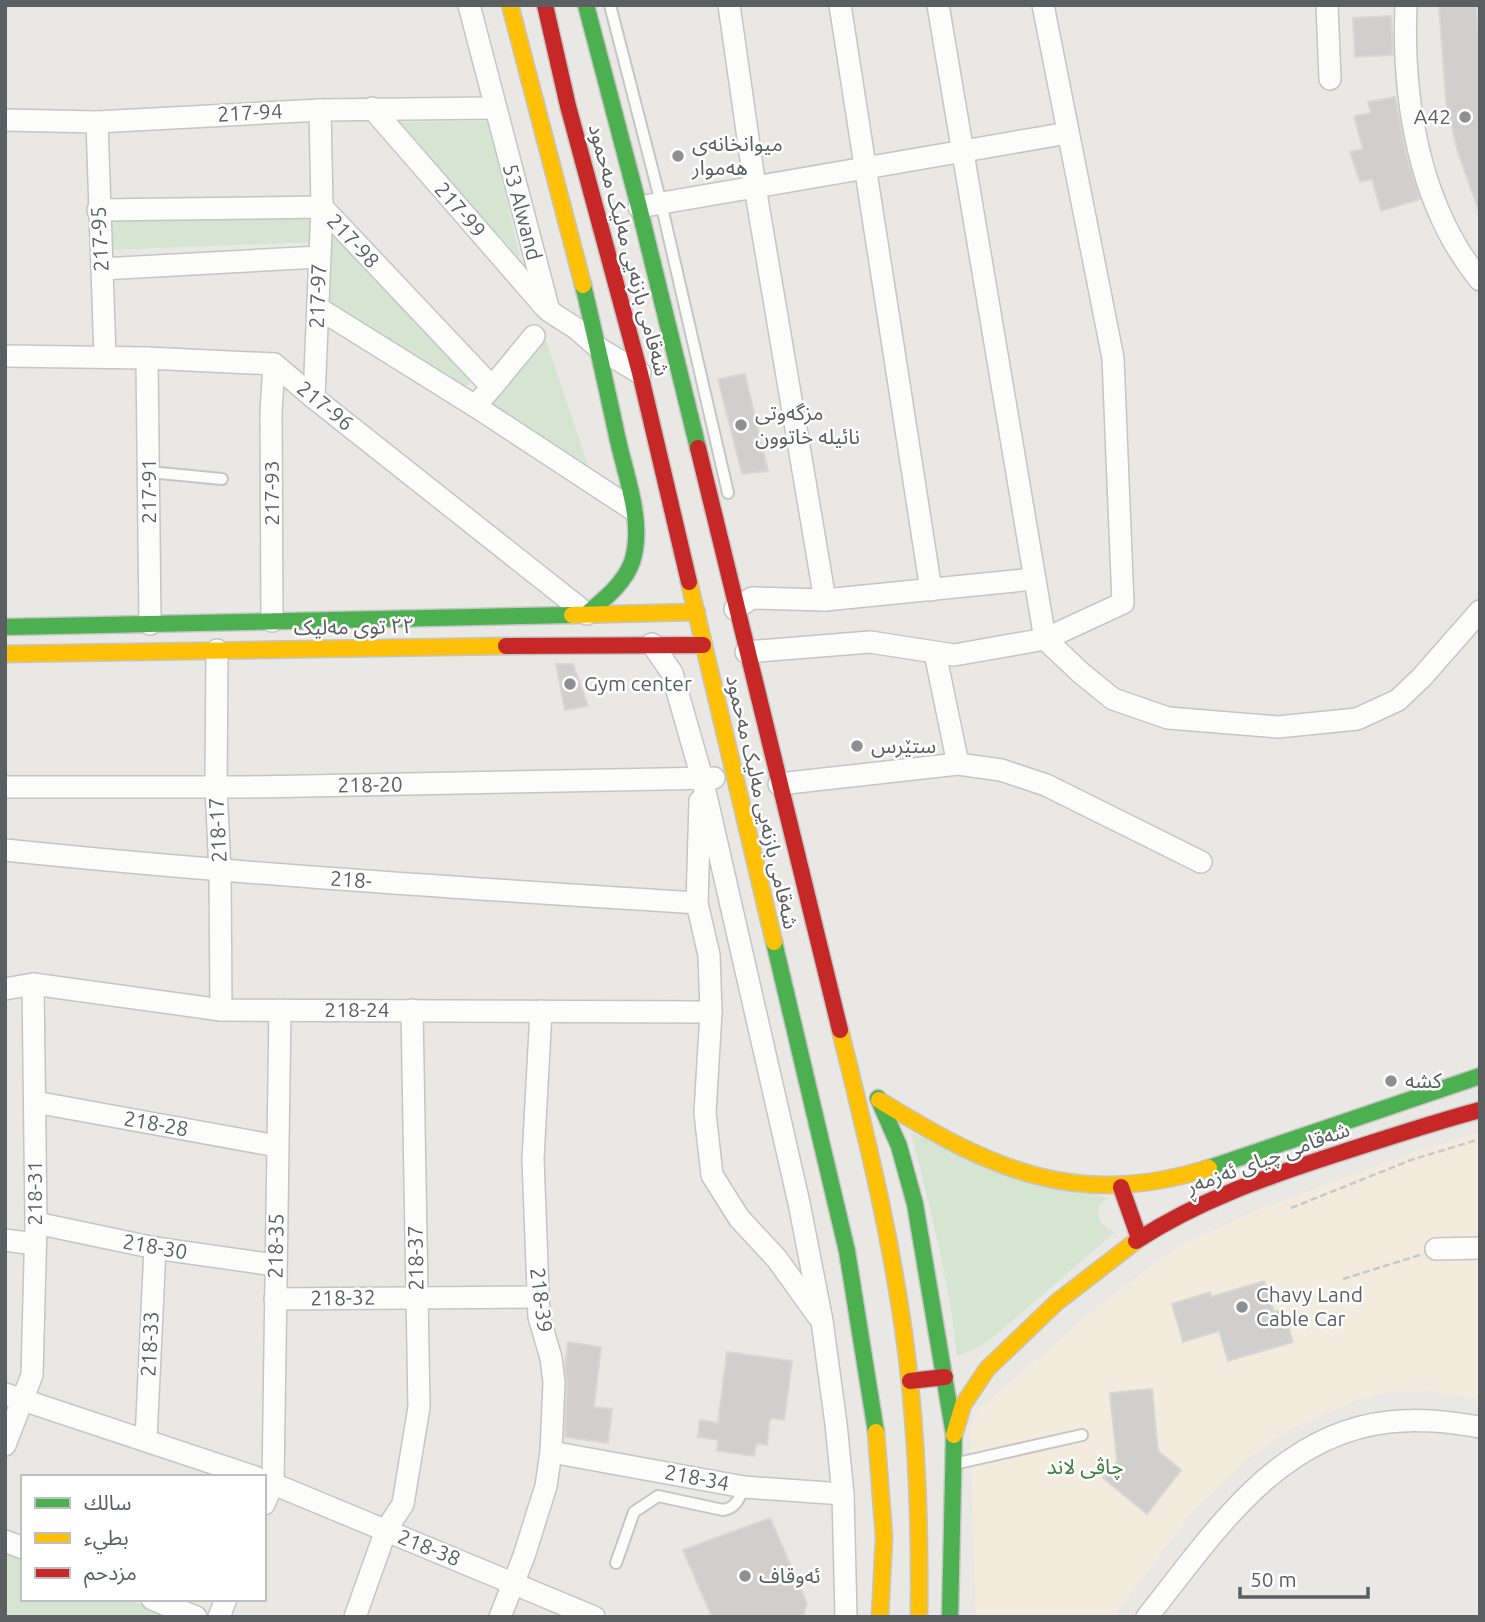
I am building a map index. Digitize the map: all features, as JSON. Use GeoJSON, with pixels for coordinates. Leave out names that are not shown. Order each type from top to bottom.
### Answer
{"type":"FeatureCollection","features":[{"type":"Feature","properties":{"kind":"main road"},"geometry":{"type":"LineString","coordinates":[[510,5],[600,349],[636,538],[633,559],[626,576],[587,614]]}},
{"type":"Feature","properties":{"kind":"main road","name":"شەقامی بازنەیی مەلیک مەحمود"},"geometry":{"type":"LineString","coordinates":[[545,5],[576,52],[588,100],[639,207],[745,597],[746,652],[847,1058],[890,1251],[910,1381],[917,1461],[919,1617]]}},
{"type":"Feature","properties":{"kind":"main road","name":"شەقامی بازنەیی مەلیک مەحمود"},"geometry":{"type":"LineString","coordinates":[[586,5],[576,52],[588,100],[640,373],[847,1251],[867,1359],[879,1460],[884,1538],[880,1617]]}},
{"type":"Feature","properties":{"kind":"main road","name":"٢٢ توی مەلیک"},"geometry":{"type":"LineString","coordinates":[[5,627],[697,612]]}},
{"type":"Feature","properties":{"kind":"main road","name":"٢٢ توی مەلیک"},"geometry":{"type":"LineString","coordinates":[[5,654],[703,645]]}},
{"type":"Feature","properties":{"kind":"main road"},"geometry":{"type":"LineString","coordinates":[[847,1058],[879,1100],[899,1146],[915,1204],[954,1434],[950,1617]]}},
{"type":"Feature","properties":{"kind":"main road","name":"شەقامی چیای ئەزمەڕ"},"geometry":{"type":"LineString","coordinates":[[879,1100],[940,1136],[1016,1170],[1069,1184],[1121,1187],[1157,1183],[1200,1171],[1480,1076]]}},
{"type":"Feature","properties":{"kind":"main road","name":"شەقامی چیای ئەزمەڕ"},"geometry":{"type":"LineString","coordinates":[[954,1434],[961,1405],[991,1365],[1050,1308],[1139,1238],[1199,1204],[1276,1173],[1443,1119],[1480,1110]]}},
{"type":"Feature","properties":{"kind":"main road"},"geometry":{"type":"LineString","coordinates":[[1121,1187],[1139,1238]]}},
{"type":"Feature","properties":{"kind":"main road"},"geometry":{"type":"LineString","coordinates":[[910,1381],[946,1377]]}},
{"type":"Feature","properties":{"kind":"street","name":"53 Alwand"},"geometry":{"type":"LineString","coordinates":[[469,5],[549,311]]}},
{"type":"Feature","properties":{"kind":"street"},"geometry":{"type":"LineString","coordinates":[[729,5],[755,187],[825,600]]}},
{"type":"Feature","properties":{"kind":"street"},"geometry":{"type":"LineString","coordinates":[[840,5],[931,590]]}},
{"type":"Feature","properties":{"kind":"street"},"geometry":{"type":"LineString","coordinates":[[938,5],[1045,639],[1112,699],[1168,718],[1278,727],[1357,719],[1398,700],[1480,611]]}},
{"type":"Feature","properties":{"kind":"street"},"geometry":{"type":"LineString","coordinates":[[746,652],[870,642],[954,655],[1045,639],[1123,603],[1113,358],[1043,5]]}},
{"type":"Feature","properties":{"kind":"street"},"geometry":{"type":"LineString","coordinates":[[1327,5],[1330,79]]}},
{"type":"Feature","properties":{"kind":"street"},"geometry":{"type":"LineString","coordinates":[[1406,5],[1407,61],[1420,155],[1432,197],[1447,229],[1480,280]]}},
{"type":"Feature","properties":{"kind":"street","name":"217-94"},"geometry":{"type":"LineString","coordinates":[[5,120],[97,122],[372,108],[495,107]]}},
{"type":"Feature","properties":{"kind":"street","name":"217-99"},"geometry":{"type":"LineString","coordinates":[[372,108],[549,311]]}},
{"type":"Feature","properties":{"kind":"street","name":"217-97"},"geometry":{"type":"LineString","coordinates":[[314,398],[322,207],[320,110]]}},
{"type":"Feature","properties":{"kind":"street","name":"217-95"},"geometry":{"type":"LineString","coordinates":[[97,122],[105,357]]}},
{"type":"Feature","properties":{"kind":"street"},"geometry":{"type":"LineString","coordinates":[[639,207],[1068,133]]}},
{"type":"Feature","properties":{"kind":"street","name":"217-98"},"geometry":{"type":"LineString","coordinates":[[99,210],[322,207],[492,387]]}},
{"type":"Feature","properties":{"kind":"street"},"geometry":{"type":"LineString","coordinates":[[102,269],[319,257]]}},
{"type":"Feature","properties":{"kind":"street"},"geometry":{"type":"LineString","coordinates":[[318,308],[475,406],[632,509]]}},
{"type":"Feature","properties":{"kind":"street"},"geometry":{"type":"LineString","coordinates":[[549,311],[577,329],[600,349],[640,373]]}},
{"type":"Feature","properties":{"kind":"street"},"geometry":{"type":"LineString","coordinates":[[475,406],[534,336]]}},
{"type":"Feature","properties":{"kind":"street"},"geometry":{"type":"LineString","coordinates":[[5,356],[147,358],[274,364]]}},
{"type":"Feature","properties":{"kind":"street","name":"217-91"},"geometry":{"type":"LineString","coordinates":[[147,358],[150,624]]}},
{"type":"Feature","properties":{"kind":"street","name":"217-96"},"geometry":{"type":"LineString","coordinates":[[274,364],[587,614]]}},
{"type":"Feature","properties":{"kind":"street","name":"217-93"},"geometry":{"type":"LineString","coordinates":[[272,621],[271,412],[274,364]]}},
{"type":"Feature","properties":{"kind":"street"},"geometry":{"type":"LineString","coordinates":[[745,597],[825,600],[1034,579]]}},
{"type":"Feature","properties":{"kind":"street"},"geometry":{"type":"LineString","coordinates":[[652,644],[673,673],[702,778],[799,1203],[822,1321],[836,1424],[843,1494],[846,1617]]}},
{"type":"Feature","properties":{"kind":"street","name":"218-17"},"geometry":{"type":"LineString","coordinates":[[217,650],[215,787],[220,871],[221,1010]]}},
{"type":"Feature","properties":{"kind":"street"},"geometry":{"type":"LineString","coordinates":[[935,653],[958,764]]}},
{"type":"Feature","properties":{"kind":"street"},"geometry":{"type":"LineString","coordinates":[[779,784],[958,764],[1001,770],[1046,785],[1201,862]]}},
{"type":"Feature","properties":{"kind":"street","name":"218-20"},"geometry":{"type":"LineString","coordinates":[[5,787],[215,787],[735,776]]}},
{"type":"Feature","properties":{"kind":"street"},"geometry":{"type":"LineString","coordinates":[[702,778],[697,836],[697,903],[709,955],[711,1012],[705,1113],[712,1175],[739,1218],[777,1259],[822,1321]]}},
{"type":"Feature","properties":{"kind":"street","name":"218-"},"geometry":{"type":"LineString","coordinates":[[5,850],[220,871],[697,903]]}},
{"type":"Feature","properties":{"kind":"street","name":"218-24"},"geometry":{"type":"LineString","coordinates":[[5,989],[33,984],[221,1010],[711,1012]]}},
{"type":"Feature","properties":{"kind":"street","name":"218-31"},"geometry":{"type":"LineString","coordinates":[[5,1445],[13,1397],[32,1375],[36,1223],[33,984]]}},
{"type":"Feature","properties":{"kind":"street","name":"218-35"},"geometry":{"type":"LineString","coordinates":[[264,1475],[275,1299],[280,1010]]}},
{"type":"Feature","properties":{"kind":"street","name":"218-37"},"geometry":{"type":"LineString","coordinates":[[386,1530],[403,1504],[419,1407],[412,1010]]}},
{"type":"Feature","properties":{"kind":"street","name":"218-39"},"geometry":{"type":"LineString","coordinates":[[500,1617],[547,1486],[551,1452],[554,1382],[551,1358],[539,1317],[533,1159],[541,1011]]}},
{"type":"Feature","properties":{"kind":"street","name":"218-28"},"geometry":{"type":"LineString","coordinates":[[35,1102],[277,1146]]}},
{"type":"Feature","properties":{"kind":"street","name":"218-30"},"geometry":{"type":"LineString","coordinates":[[36,1223],[155,1248],[275,1265]]}},
{"type":"Feature","properties":{"kind":"street"},"geometry":{"type":"LineString","coordinates":[[5,1240],[34,1244]]}},
{"type":"Feature","properties":{"kind":"street","name":"218-33"},"geometry":{"type":"LineString","coordinates":[[146,1440],[155,1248]]}},
{"type":"Feature","properties":{"kind":"street"},"geometry":{"type":"LineString","coordinates":[[1436,1249],[1480,1248]]}},
{"type":"Feature","properties":{"kind":"street","name":"218-32"},"geometry":{"type":"LineString","coordinates":[[275,1299],[538,1297]]}},
{"type":"Feature","properties":{"kind":"street","name":"218-38"},"geometry":{"type":"LineString","coordinates":[[13,1397],[249,1475]]}},
{"type":"Feature","properties":{"kind":"street"},"geometry":{"type":"LineString","coordinates":[[1147,1617],[1230,1512],[1254,1488],[1304,1451],[1342,1433],[1376,1423],[1408,1420],[1480,1427]]}},
{"type":"Feature","properties":{"kind":"street","name":"218-34"},"geometry":{"type":"LineString","coordinates":[[551,1452],[744,1487],[843,1494]]}},
{"type":"Feature","properties":{"kind":"street","name":"218-38"},"geometry":{"type":"LineString","coordinates":[[266,1481],[594,1617]]}},
{"type":"Feature","properties":{"kind":"street"},"geometry":{"type":"LineString","coordinates":[[355,1617],[386,1530]]}},
{"type":"Feature","properties":{"kind":"street"},"geometry":{"type":"LineString","coordinates":[[157,1601],[196,1617]]}},
{"type":"Feature","properties":{"kind":"lane"},"geometry":{"type":"LineString","coordinates":[[610,5],[661,203],[730,503]]}},
{"type":"Feature","properties":{"kind":"lane"},"geometry":{"type":"LineString","coordinates":[[149,472],[222,479]]}},
{"type":"Feature","properties":{"kind":"lane"},"geometry":{"type":"LineString","coordinates":[[954,1464],[1082,1436]]}},
{"type":"Feature","properties":{"kind":"lane"},"geometry":{"type":"LineString","coordinates":[[616,1563],[634,1511],[645,1503],[657,1496],[723,1510],[730,1509],[737,1503],[744,1487]]}},
{"type":"Feature","properties":{"kind":"path"},"geometry":{"type":"LineString","coordinates":[[1291,1208],[1411,1160],[1480,1139]]}},
{"type":"Feature","properties":{"kind":"path"},"geometry":{"type":"LineString","coordinates":[[1343,1279],[1436,1249]]}},
{"type":"Feature","properties":{"kind":"shaded area","name":"چاڤی لاند"},"geometry":{"type":"Polygon","coordinates":[[[1480,1133],[1480,1399],[1431,1391],[1388,1392],[1358,1400],[1291,1429],[1249,1458],[1190,1515],[1113,1617],[976,1617],[970,1428],[978,1410],[1103,1302],[1176,1248],[1252,1212],[1418,1151],[1480,1133]]]}},
{"type":"Feature","properties":{"kind":"green space"},"geometry":{"type":"Polygon","coordinates":[[[489,121],[520,258],[390,122],[489,121]]]}},
{"type":"Feature","properties":{"kind":"green space"},"geometry":{"type":"Polygon","coordinates":[[[316,210],[318,242],[106,250],[105,218],[316,210]]]}},
{"type":"Feature","properties":{"kind":"green space"},"geometry":{"type":"Polygon","coordinates":[[[326,220],[471,377],[469,385],[457,387],[322,306],[326,220]]]}},
{"type":"Feature","properties":{"kind":"green space"},"geometry":{"type":"Polygon","coordinates":[[[546,340],[588,465],[486,405],[546,340]]]}},
{"type":"Feature","properties":{"kind":"green space"},"geometry":{"type":"Polygon","coordinates":[[[911,1133],[1107,1198],[1099,1206],[1098,1215],[1107,1228],[1115,1232],[997,1334],[979,1347],[957,1356],[944,1272],[911,1133]]]}},
{"type":"Feature","properties":{"kind":"green space"},"geometry":{"type":"Polygon","coordinates":[[[5,1551],[21,1557],[21,1601],[133,1601],[173,1617],[5,1617],[5,1551]]]}},
{"type":"Feature","properties":{"kind":"building"},"geometry":{"type":"Polygon","coordinates":[[[1439,5],[1476,5],[1480,51],[1478,209],[1457,149],[1446,101],[1439,5]]]}},
{"type":"Feature","properties":{"kind":"building"},"geometry":{"type":"Polygon","coordinates":[[[1391,16],[1393,55],[1355,57],[1353,18],[1391,16]]]}},
{"type":"Feature","properties":{"kind":"building"},"geometry":{"type":"Polygon","coordinates":[[[1395,97],[1406,154],[1420,199],[1381,211],[1372,179],[1360,182],[1350,152],[1363,149],[1354,116],[1371,113],[1368,102],[1395,97]]]}},
{"type":"Feature","properties":{"kind":"building"},"geometry":{"type":"Polygon","coordinates":[[[745,374],[768,471],[742,474],[718,379],[745,374]]]}},
{"type":"Feature","properties":{"kind":"building","name":"Gym center"},"geometry":{"type":"Polygon","coordinates":[[[556,664],[573,664],[588,706],[565,710],[556,664]]]}},
{"type":"Feature","properties":{"kind":"building"},"geometry":{"type":"Polygon","coordinates":[[[1264,1281],[1274,1312],[1283,1309],[1293,1342],[1228,1361],[1219,1331],[1183,1342],[1172,1304],[1210,1292],[1211,1297],[1264,1281]]]}},
{"type":"Feature","properties":{"kind":"building"},"geometry":{"type":"Polygon","coordinates":[[[568,1342],[601,1347],[594,1407],[612,1409],[608,1443],[565,1437],[565,1365],[568,1342]]]}},
{"type":"Feature","properties":{"kind":"building"},"geometry":{"type":"Polygon","coordinates":[[[727,1352],[792,1361],[784,1420],[770,1418],[767,1445],[756,1444],[754,1456],[717,1451],[718,1440],[698,1437],[700,1420],[718,1423],[727,1352]]]}},
{"type":"Feature","properties":{"kind":"building"},"geometry":{"type":"Polygon","coordinates":[[[1152,1389],[1158,1451],[1181,1470],[1147,1514],[1103,1478],[1117,1462],[1110,1393],[1152,1389]]]}},
{"type":"Feature","properties":{"kind":"building","name":"ئەوقاف"},"geometry":{"type":"Polygon","coordinates":[[[770,1518],[807,1603],[803,1617],[712,1617],[683,1550],[770,1518]]]}},
{"type":"Feature","properties":{"kind":"traffic: fast"},"geometry":{"type":"LineString","coordinates":[[586,5],[698,448]]}},
{"type":"Feature","properties":{"kind":"traffic: fast"},"geometry":{"type":"LineString","coordinates":[[583,285],[632,499],[636,531],[632,562],[624,577],[613,591],[587,614]]}},
{"type":"Feature","properties":{"kind":"traffic: fast"},"geometry":{"type":"LineString","coordinates":[[5,627],[572,615]]}},
{"type":"Feature","properties":{"kind":"traffic: fast"},"geometry":{"type":"LineString","coordinates":[[774,942],[847,1251],[876,1432]]}},
{"type":"Feature","properties":{"kind":"traffic: fast"},"geometry":{"type":"LineString","coordinates":[[1209,1168],[1480,1076]]}},
{"type":"Feature","properties":{"kind":"traffic: fast"},"geometry":{"type":"LineString","coordinates":[[878,1098],[899,1146],[915,1204],[954,1435],[950,1617]]}},
{"type":"Feature","properties":{"kind":"traffic: slow"},"geometry":{"type":"LineString","coordinates":[[510,5],[583,285]]}},
{"type":"Feature","properties":{"kind":"traffic: slow"},"geometry":{"type":"LineString","coordinates":[[689,582],[774,942]]}},
{"type":"Feature","properties":{"kind":"traffic: slow"},"geometry":{"type":"LineString","coordinates":[[572,615],[697,612]]}},
{"type":"Feature","properties":{"kind":"traffic: slow"},"geometry":{"type":"LineString","coordinates":[[5,654],[506,646]]}},
{"type":"Feature","properties":{"kind":"traffic: slow"},"geometry":{"type":"LineString","coordinates":[[840,1030],[881,1206],[905,1339],[917,1471],[919,1617]]}},
{"type":"Feature","properties":{"kind":"traffic: slow"},"geometry":{"type":"LineString","coordinates":[[879,1100],[959,1146],[1036,1176],[1076,1183],[1117,1185],[1161,1180],[1209,1168]]}},
{"type":"Feature","properties":{"kind":"traffic: slow"},"geometry":{"type":"LineString","coordinates":[[954,1435],[963,1405],[987,1369],[1057,1302],[1136,1241]]}},
{"type":"Feature","properties":{"kind":"traffic: slow"},"geometry":{"type":"LineString","coordinates":[[876,1432],[884,1537],[880,1617]]}},
{"type":"Feature","properties":{"kind":"traffic: jam"},"geometry":{"type":"LineString","coordinates":[[545,5],[568,106],[640,373],[689,582]]}},
{"type":"Feature","properties":{"kind":"traffic: jam"},"geometry":{"type":"LineString","coordinates":[[698,448],[840,1030]]}},
{"type":"Feature","properties":{"kind":"traffic: jam"},"geometry":{"type":"LineString","coordinates":[[506,646],[703,645]]}},
{"type":"Feature","properties":{"kind":"traffic: jam"},"geometry":{"type":"LineString","coordinates":[[1136,1241],[1184,1213],[1259,1181],[1480,1110]]}},
{"type":"Feature","properties":{"kind":"traffic: jam"},"geometry":{"type":"LineString","coordinates":[[1121,1187],[1139,1238]]}},
{"type":"Feature","properties":{"kind":"traffic: jam"},"geometry":{"type":"LineString","coordinates":[[910,1381],[945,1377]]}},
{"type":"Feature","properties":{"kind":"place","name":"A42"},"geometry":{"type":"Point","coordinates":[1465,117]}},
{"type":"Feature","properties":{"kind":"place","name":"میوانخانەی هەموار"},"geometry":{"type":"Point","coordinates":[678,156]}},
{"type":"Feature","properties":{"kind":"place","name":"مزگەوتی نائیلە خاتوون"},"geometry":{"type":"Point","coordinates":[741,425]}},
{"type":"Feature","properties":{"kind":"place","name":"Gym center"},"geometry":{"type":"Point","coordinates":[570,684]}},
{"type":"Feature","properties":{"kind":"place","name":"ستێرس"},"geometry":{"type":"Point","coordinates":[857,746]}},
{"type":"Feature","properties":{"kind":"place","name":"كشه"},"geometry":{"type":"Point","coordinates":[1391,1081]}},
{"type":"Feature","properties":{"kind":"place","name":"Chavy Land Cable Car"},"geometry":{"type":"Point","coordinates":[1242,1307]}},
{"type":"Feature","properties":{"kind":"place","name":"ئەوقاف"},"geometry":{"type":"Point","coordinates":[745,1576]}}]}
